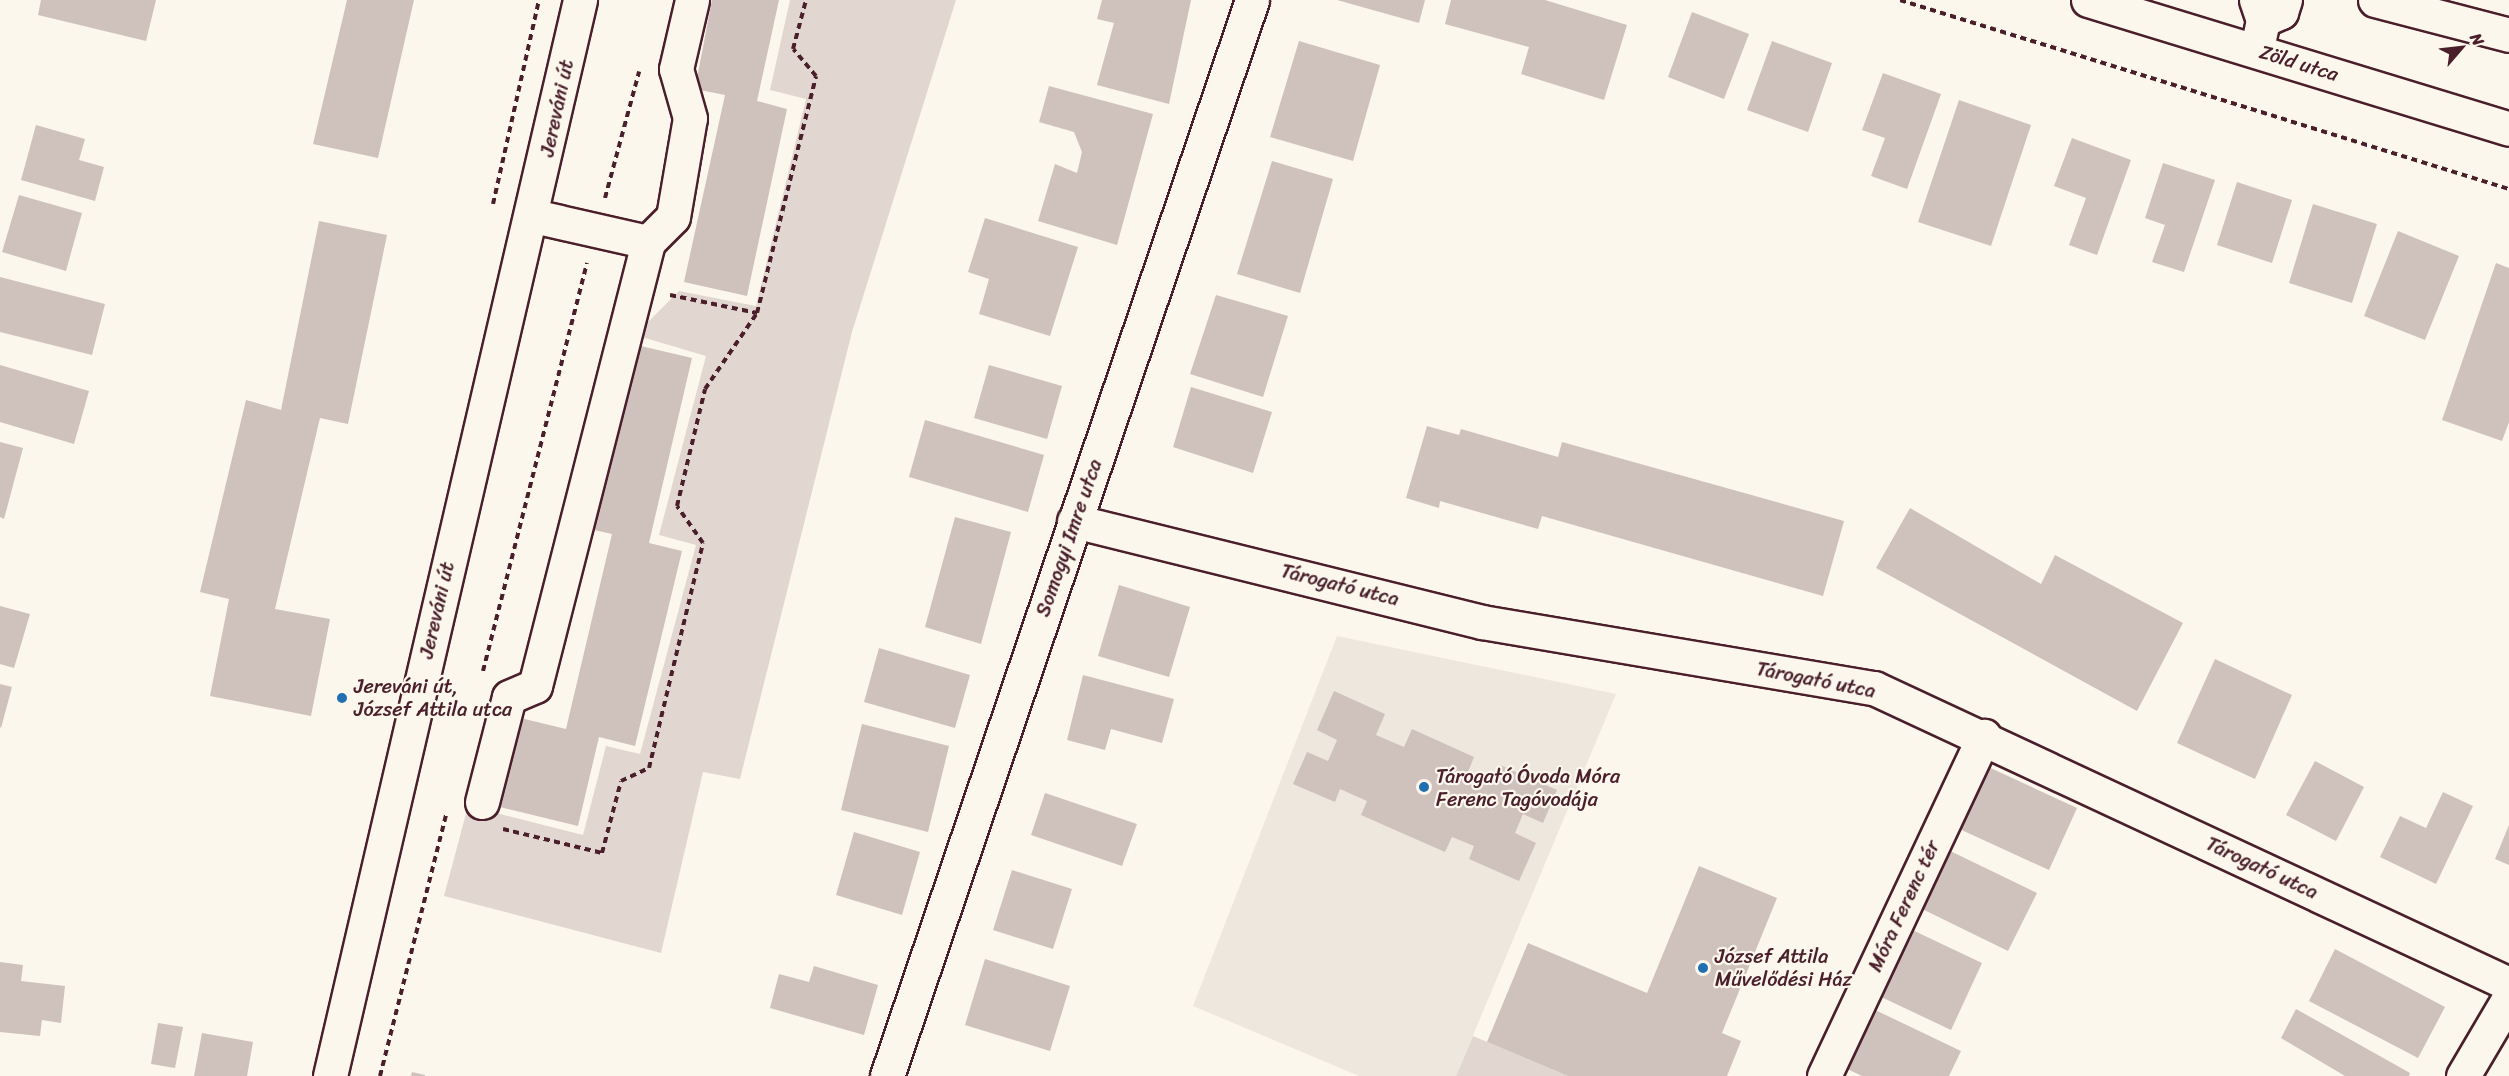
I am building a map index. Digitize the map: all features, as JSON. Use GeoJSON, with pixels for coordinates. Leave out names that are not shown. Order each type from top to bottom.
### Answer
{"type":"FeatureCollection","features":[{"type":"Feature","properties":{"kind":"street","name":"Jereváni út"},"geometry":{"type":"LineString","coordinates":[[330,1076],[534,216],[580,0]]}},
{"type":"Feature","properties":{"kind":"street"},"geometry":{"type":"LineString","coordinates":[[479,816],[509,697],[535,686],[648,242],[672,217],[690,118],[676,69],[692,0]]}},
{"type":"Feature","properties":{"kind":"street","name":"Somogyi Imre utca"},"geometry":{"type":"LineString","coordinates":[[887,1076],[1252,0]]}},
{"type":"Feature","properties":{"kind":"street","name":"Zöld utca"},"geometry":{"type":"LineString","coordinates":[[2088,0],[2265,17],[2509,129]]}},
{"type":"Feature","properties":{"kind":"street"},"geometry":{"type":"LineString","coordinates":[[2375,0],[2509,35]]}},
{"type":"Feature","properties":{"kind":"street"},"geometry":{"type":"LineString","coordinates":[[534,216],[648,242]]}},
{"type":"Feature","properties":{"kind":"street","name":"Tárogató utca"},"geometry":{"type":"LineString","coordinates":[[1074,521],[1482,622],[1874,688],[1984,736],[2509,984]]}},
{"type":"Feature","properties":{"kind":"street","name":"Móra Ferenc tér"},"geometry":{"type":"LineString","coordinates":[[1824,1076],[1984,736]]}},
{"type":"Feature","properties":{"kind":"street"},"geometry":{"type":"LineString","coordinates":[[2463,1076],[2509,998]]}},
{"type":"Feature","properties":{"kind":"path"},"geometry":{"type":"LineString","coordinates":[[447,814],[479,816],[602,853],[621,781],[649,768],[703,543],[677,506],[705,389],[758,313],[816,76],[793,49],[806,0]]}},
{"type":"Feature","properties":{"kind":"path"},"geometry":{"type":"LineString","coordinates":[[1900,0],[2509,189]]}},
{"type":"Feature","properties":{"kind":"path"},"geometry":{"type":"LineString","coordinates":[[482,677],[595,231],[640,67]]}},
{"type":"Feature","properties":{"kind":"path"},"geometry":{"type":"LineString","coordinates":[[636,288],[758,313]]}},
{"type":"Feature","properties":{"kind":"path"},"geometry":{"type":"LineString","coordinates":[[380,1076],[450,803]]}},
{"type":"Feature","properties":{"kind":"shaded area"},"geometry":{"type":"Polygon","coordinates":[[[790,0],[956,0],[852,332],[740,779],[703,772],[661,953],[444,896],[468,806],[583,835],[606,746],[640,754],[696,545],[659,535],[706,356],[635,335],[679,291],[756,306],[806,99],[770,90],[790,0]]]}},
{"type":"Feature","properties":{"kind":"shaded area"},"geometry":{"type":"Polygon","coordinates":[[[1337,636],[1616,694],[1456,1076],[1359,1076],[1193,1006],[1337,636]]]}},
{"type":"Feature","properties":{"kind":"shaded area"},"geometry":{"type":"Polygon","coordinates":[[[1473,1036],[1487,1042],[1568,1076],[1456,1076],[1473,1036]]]}},
{"type":"Feature","properties":{"kind":"building"},"geometry":{"type":"Polygon","coordinates":[[[41,0],[156,0],[146,41],[38,15],[41,0]]]}},
{"type":"Feature","properties":{"kind":"building"},"geometry":{"type":"Polygon","coordinates":[[[347,0],[414,0],[378,158],[313,144],[347,0]]]}},
{"type":"Feature","properties":{"kind":"building"},"geometry":{"type":"Polygon","coordinates":[[[712,0],[779,0],[757,101],[787,109],[747,296],[684,282],[725,95],[695,89],[712,0]]]}},
{"type":"Feature","properties":{"kind":"building"},"geometry":{"type":"Polygon","coordinates":[[[1102,0],[1191,0],[1169,104],[1097,85],[1114,23],[1097,19],[1102,0]]]}},
{"type":"Feature","properties":{"kind":"building"},"geometry":{"type":"Polygon","coordinates":[[[1337,0],[1425,0],[1419,23],[1337,0]]]}},
{"type":"Feature","properties":{"kind":"building"},"geometry":{"type":"Polygon","coordinates":[[[1451,0],[1545,0],[1627,25],[1604,100],[1521,74],[1529,47],[1445,24],[1451,0]]]}},
{"type":"Feature","properties":{"kind":"building"},"geometry":{"type":"Polygon","coordinates":[[[1692,12],[1749,34],[1724,99],[1668,77],[1692,12]]]}},
{"type":"Feature","properties":{"kind":"building"},"geometry":{"type":"Polygon","coordinates":[[[1299,41],[1380,65],[1353,161],[1270,137],[1299,41]]]}},
{"type":"Feature","properties":{"kind":"building"},"geometry":{"type":"Polygon","coordinates":[[[1772,41],[1832,63],[1808,132],[1747,110],[1772,41]]]}},
{"type":"Feature","properties":{"kind":"building"},"geometry":{"type":"Polygon","coordinates":[[[1883,73],[1941,94],[1907,189],[1871,176],[1885,138],[1862,130],[1883,73]]]}},
{"type":"Feature","properties":{"kind":"building"},"geometry":{"type":"Polygon","coordinates":[[[1049,86],[1153,114],[1117,245],[1038,221],[1055,164],[1077,173],[1082,152],[1074,132],[1039,122],[1049,86]]]}},
{"type":"Feature","properties":{"kind":"building"},"geometry":{"type":"Polygon","coordinates":[[[1959,100],[2031,125],[1991,246],[1918,222],[1959,100]]]}},
{"type":"Feature","properties":{"kind":"building"},"geometry":{"type":"Polygon","coordinates":[[[36,125],[85,139],[79,160],[104,167],[95,201],[21,180],[36,125]]]}},
{"type":"Feature","properties":{"kind":"building"},"geometry":{"type":"Polygon","coordinates":[[[2072,138],[2131,160],[2097,255],[2069,245],[2086,198],[2054,186],[2072,138]]]}},
{"type":"Feature","properties":{"kind":"building"},"geometry":{"type":"Polygon","coordinates":[[[1272,161],[1333,179],[1300,293],[1237,274],[1272,161]]]}},
{"type":"Feature","properties":{"kind":"building"},"geometry":{"type":"Polygon","coordinates":[[[2163,163],[2215,180],[2184,272],[2152,262],[2165,225],[2145,218],[2163,163]]]}},
{"type":"Feature","properties":{"kind":"building"},"geometry":{"type":"Polygon","coordinates":[[[2237,182],[2292,200],[2272,263],[2217,245],[2237,182]]]}},
{"type":"Feature","properties":{"kind":"building"},"geometry":{"type":"Polygon","coordinates":[[[19,195],[82,213],[66,271],[2,252],[19,195]]]}},
{"type":"Feature","properties":{"kind":"building"},"geometry":{"type":"Polygon","coordinates":[[[2313,204],[2377,224],[2352,303],[2289,283],[2313,204]]]}},
{"type":"Feature","properties":{"kind":"building"},"geometry":{"type":"Polygon","coordinates":[[[985,218],[1078,247],[1050,336],[979,314],[989,279],[968,272],[985,218]]]}},
{"type":"Feature","properties":{"kind":"building"},"geometry":{"type":"Polygon","coordinates":[[[319,221],[387,235],[348,424],[320,418],[275,609],[330,619],[311,716],[210,696],[229,599],[200,592],[246,400],[281,410],[319,221]]]}},
{"type":"Feature","properties":{"kind":"building"},"geometry":{"type":"Polygon","coordinates":[[[2398,231],[2459,256],[2425,340],[2364,316],[2398,231]]]}},
{"type":"Feature","properties":{"kind":"building"},"geometry":{"type":"Polygon","coordinates":[[[2496,263],[2509,268],[2509,422],[2502,441],[2442,420],[2496,263]]]}},
{"type":"Feature","properties":{"kind":"building"},"geometry":{"type":"Polygon","coordinates":[[[0,277],[105,304],[92,355],[0,332],[0,277]]]}},
{"type":"Feature","properties":{"kind":"building"},"geometry":{"type":"Polygon","coordinates":[[[1216,295],[1288,316],[1263,397],[1190,374],[1216,295]]]}},
{"type":"Feature","properties":{"kind":"building"},"geometry":{"type":"Polygon","coordinates":[[[628,343],[692,358],[649,543],[682,551],[635,746],[599,737],[578,826],[487,804],[508,715],[566,729],[612,534],[585,528],[628,343]]]}},
{"type":"Feature","properties":{"kind":"building"},"geometry":{"type":"Polygon","coordinates":[[[0,365],[89,391],[74,444],[0,422],[0,365]]]}},
{"type":"Feature","properties":{"kind":"building"},"geometry":{"type":"Polygon","coordinates":[[[989,365],[1062,386],[1047,439],[974,418],[989,365]]]}},
{"type":"Feature","properties":{"kind":"building"},"geometry":{"type":"Polygon","coordinates":[[[1191,387],[1272,412],[1253,473],[1173,447],[1191,387]]]}},
{"type":"Feature","properties":{"kind":"building"},"geometry":{"type":"Polygon","coordinates":[[[925,420],[1044,455],[1028,512],[909,477],[925,420]]]}},
{"type":"Feature","properties":{"kind":"building"},"geometry":{"type":"Polygon","coordinates":[[[1427,426],[1459,435],[1461,429],[1558,457],[1562,442],[1844,521],[1823,596],[1542,516],[1538,529],[1440,501],[1439,508],[1406,498],[1427,426]]]}},
{"type":"Feature","properties":{"kind":"building"},"geometry":{"type":"Polygon","coordinates":[[[0,442],[23,448],[4,519],[0,517],[0,442]]]}},
{"type":"Feature","properties":{"kind":"building"},"geometry":{"type":"Polygon","coordinates":[[[1910,508],[2041,584],[2055,555],[2183,623],[2137,711],[1876,568],[1910,508]]]}},
{"type":"Feature","properties":{"kind":"building"},"geometry":{"type":"Polygon","coordinates":[[[955,517],[1011,532],[981,644],[925,627],[955,517]]]}},
{"type":"Feature","properties":{"kind":"building"},"geometry":{"type":"Polygon","coordinates":[[[1119,585],[1190,607],[1169,677],[1098,656],[1119,585]]]}},
{"type":"Feature","properties":{"kind":"building"},"geometry":{"type":"Polygon","coordinates":[[[0,606],[30,614],[14,668],[0,664],[0,606]]]}},
{"type":"Feature","properties":{"kind":"building"},"geometry":{"type":"Polygon","coordinates":[[[879,648],[970,675],[955,728],[864,702],[879,648]]]}},
{"type":"Feature","properties":{"kind":"building"},"geometry":{"type":"Polygon","coordinates":[[[2215,659],[2292,695],[2255,779],[2177,743],[2215,659]]]}},
{"type":"Feature","properties":{"kind":"building"},"geometry":{"type":"Polygon","coordinates":[[[1083,675],[1174,699],[1162,743],[1111,729],[1105,750],[1067,740],[1083,675]]]}},
{"type":"Feature","properties":{"kind":"building"},"geometry":{"type":"Polygon","coordinates":[[[0,684],[12,687],[1,728],[0,727],[0,684]]]}},
{"type":"Feature","properties":{"kind":"building","name":"Tárogató Óvoda Móra Ferenc Tagóvodája"},"geometry":{"type":"Polygon","coordinates":[[[1334,691],[1385,714],[1376,735],[1404,747],[1412,729],[1474,757],[1468,772],[1492,783],[1500,765],[1557,790],[1543,823],[1523,814],[1515,833],[1536,843],[1519,881],[1469,859],[1474,846],[1452,837],[1445,852],[1361,815],[1367,801],[1340,789],[1335,802],[1293,784],[1307,752],[1328,761],[1337,740],[1317,730],[1334,691]]]}},
{"type":"Feature","properties":{"kind":"building"},"geometry":{"type":"Polygon","coordinates":[[[862,724],[949,746],[928,832],[841,810],[862,724]]]}},
{"type":"Feature","properties":{"kind":"building"},"geometry":{"type":"Polygon","coordinates":[[[2315,761],[2364,787],[2336,841],[2286,815],[2315,761]]]}},
{"type":"Feature","properties":{"kind":"building"},"geometry":{"type":"Polygon","coordinates":[[[1984,765],[2077,808],[2049,870],[1955,827],[1984,765]]]}},
{"type":"Feature","properties":{"kind":"building"},"geometry":{"type":"Polygon","coordinates":[[[2443,792],[2473,806],[2436,884],[2380,857],[2400,816],[2426,828],[2443,792]]]}},
{"type":"Feature","properties":{"kind":"building"},"geometry":{"type":"Polygon","coordinates":[[[1045,793],[1137,824],[1122,866],[1031,835],[1045,793]]]}},
{"type":"Feature","properties":{"kind":"building"},"geometry":{"type":"Polygon","coordinates":[[[2509,825],[2509,865],[2495,859],[2509,825]]]}},
{"type":"Feature","properties":{"kind":"building"},"geometry":{"type":"Polygon","coordinates":[[[854,832],[920,852],[902,915],[836,895],[854,832]]]}},
{"type":"Feature","properties":{"kind":"building"},"geometry":{"type":"Polygon","coordinates":[[[1944,848],[2037,893],[2008,951],[1916,906],[1944,848]]]}},
{"type":"Feature","properties":{"kind":"building","name":"József Attila Művelődési Ház"},"geometry":{"type":"Polygon","coordinates":[[[1699,866],[1777,898],[1722,1033],[1741,1041],[1727,1076],[1568,1076],[1487,1042],[1528,943],[1647,993],[1699,866]]]}},
{"type":"Feature","properties":{"kind":"building"},"geometry":{"type":"Polygon","coordinates":[[[1012,870],[1072,889],[1053,949],[993,930],[1012,870]]]}},
{"type":"Feature","properties":{"kind":"building"},"geometry":{"type":"Polygon","coordinates":[[[1906,927],[1982,963],[1951,1030],[1875,994],[1906,927]]]}},
{"type":"Feature","properties":{"kind":"building"},"geometry":{"type":"Polygon","coordinates":[[[2335,949],[2445,1007],[2418,1058],[2309,1001],[2335,949]]]}},
{"type":"Feature","properties":{"kind":"building"},"geometry":{"type":"Polygon","coordinates":[[[985,959],[1070,986],[1050,1051],[965,1025],[985,959]]]}},
{"type":"Feature","properties":{"kind":"building"},"geometry":{"type":"Polygon","coordinates":[[[0,962],[23,965],[21,981],[65,986],[61,1023],[42,1020],[40,1036],[0,1032],[0,962]]]}},
{"type":"Feature","properties":{"kind":"building"},"geometry":{"type":"Polygon","coordinates":[[[814,966],[878,985],[864,1035],[770,1008],[779,974],[809,982],[814,966]]]}},
{"type":"Feature","properties":{"kind":"building"},"geometry":{"type":"Polygon","coordinates":[[[1871,1008],[1961,1051],[1949,1076],[1862,1076],[1843,1067],[1871,1008]]]}},
{"type":"Feature","properties":{"kind":"building"},"geometry":{"type":"Polygon","coordinates":[[[2296,1009],[2410,1073],[2409,1076],[2345,1076],[2281,1038],[2296,1009]]]}},
{"type":"Feature","properties":{"kind":"building"},"geometry":{"type":"Polygon","coordinates":[[[158,1023],[183,1027],[175,1068],[151,1064],[158,1023]]]}},
{"type":"Feature","properties":{"kind":"building"},"geometry":{"type":"Polygon","coordinates":[[[202,1033],[253,1042],[247,1076],[194,1076],[202,1033]]]}},
{"type":"Feature","properties":{"kind":"building"},"geometry":{"type":"Polygon","coordinates":[[[412,1072],[425,1075],[425,1076],[411,1076],[412,1072]]]}},
{"type":"Feature","properties":{"kind":"place","name":"Jereváni út, József Attila utca"},"geometry":{"type":"Point","coordinates":[342,698]}},
{"type":"Feature","properties":{"kind":"place","name":"Tárogató Óvoda Móra Ferenc Tagóvodája"},"geometry":{"type":"Point","coordinates":[1424,787]}},
{"type":"Feature","properties":{"kind":"place","name":"József Attila Művelődési Ház"},"geometry":{"type":"Point","coordinates":[1703,968]}}]}
